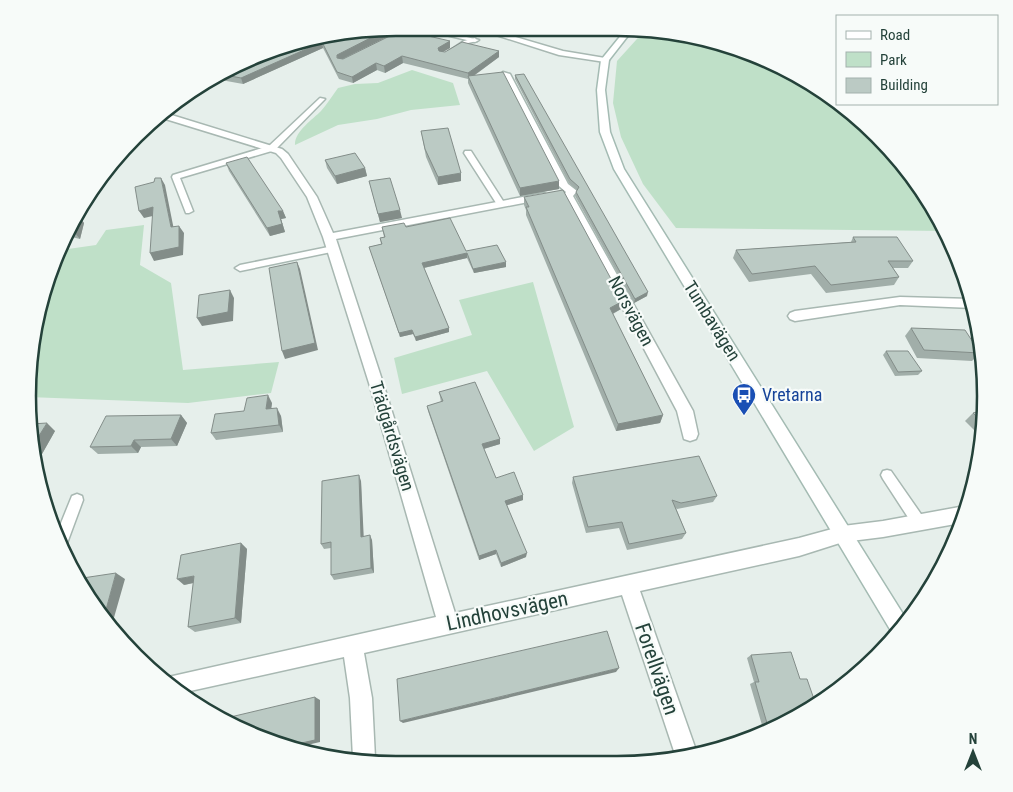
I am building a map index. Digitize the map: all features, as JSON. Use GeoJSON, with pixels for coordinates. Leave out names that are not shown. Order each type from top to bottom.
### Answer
{"type":"FeatureCollection","features":[{"type":"Feature","properties":{"kind":"street"},"geometry":{"type":"LineString","coordinates":[[457,36],[475,40]]}},
{"type":"Feature","properties":{"kind":"street"},"geometry":{"type":"LineString","coordinates":[[502,36],[562,53],[605,60],[624,36]]}},
{"type":"Feature","properties":{"kind":"street","name":"Tumbavägen"},"geometry":{"type":"LineString","coordinates":[[605,60],[600,103],[605,132],[619,168],[773,423],[896,622]]}},
{"type":"Feature","properties":{"kind":"street","name":"Norsvägen"},"geometry":{"type":"LineString","coordinates":[[506,74],[564,186],[572,191],[568,196],[685,412],[690,434]]}},
{"type":"Feature","properties":{"kind":"street","name":"Trädgårdsvägen"},"geometry":{"type":"LineString","coordinates":[[170,117],[272,148],[285,156],[304,183],[331,243],[376,383],[448,623]]}},
{"type":"Feature","properties":{"kind":"street"},"geometry":{"type":"LineString","coordinates":[[331,243],[501,204],[572,191]]}},
{"type":"Feature","properties":{"kind":"street"},"geometry":{"type":"LineString","coordinates":[[795,316],[900,301],[964,304]]}},
{"type":"Feature","properties":{"kind":"street","name":"Lindhovsvägen"},"geometry":{"type":"LineString","coordinates":[[180,683],[798,547],[843,534],[883,529],[957,515]]}},
{"type":"Feature","properties":{"kind":"street","name":"Forellvägen"},"geometry":{"type":"LineString","coordinates":[[628,584],[685,749]]}},
{"type":"Feature","properties":{"kind":"street"},"geometry":{"type":"LineString","coordinates":[[352,645],[362,698],[364,754]]}},
{"type":"Feature","properties":{"kind":"lane"},"geometry":{"type":"LineString","coordinates":[[386,41],[396,36]]}},
{"type":"Feature","properties":{"kind":"lane"},"geometry":{"type":"LineString","coordinates":[[443,56],[466,42],[475,40]]}},
{"type":"Feature","properties":{"kind":"lane"},"geometry":{"type":"LineString","coordinates":[[189,211],[176,177],[272,148],[322,99]]}},
{"type":"Feature","properties":{"kind":"lane"},"geometry":{"type":"LineString","coordinates":[[468,153],[501,204]]}},
{"type":"Feature","properties":{"kind":"lane"},"geometry":{"type":"LineString","coordinates":[[240,268],[331,243]]}},
{"type":"Feature","properties":{"kind":"lane"},"geometry":{"type":"LineString","coordinates":[[886,475],[918,522]]}},
{"type":"Feature","properties":{"kind":"lane"},"geometry":{"type":"LineString","coordinates":[[64,534],[76,500]]}},
{"type":"Feature","properties":{"kind":"green space"},"geometry":{"type":"Polygon","coordinates":[[[639,37],[664,39],[733,55],[797,84],[836,111],[871,142],[902,177],[929,216],[937,231],[676,228],[643,184],[621,137],[613,103],[617,61],[639,37]]]}},
{"type":"Feature","properties":{"kind":"green space"},"geometry":{"type":"Polygon","coordinates":[[[412,70],[453,83],[460,105],[411,110],[377,119],[338,125],[295,145],[301,131],[321,111],[338,88],[355,84],[378,83],[412,70]]]}},
{"type":"Feature","properties":{"kind":"green space"},"geometry":{"type":"Polygon","coordinates":[[[144,225],[140,265],[171,283],[183,370],[279,362],[271,393],[188,403],[36,397],[39,349],[43,326],[55,280],[64,258],[68,249],[96,245],[106,230],[144,225]]]}},
{"type":"Feature","properties":{"kind":"green space"},"geometry":{"type":"Polygon","coordinates":[[[533,282],[574,427],[534,451],[487,371],[402,394],[394,358],[472,335],[459,300],[533,282]]]}},
{"type":"Feature","properties":{"kind":"building"},"geometry":{"type":"Polygon","coordinates":[[[389,36],[428,36],[450,41],[438,48],[439,51],[445,52],[462,42],[499,51],[468,73],[402,56],[384,66],[376,63],[352,77],[337,72],[323,44],[372,37],[337,55],[337,58],[343,59],[389,36]]]}},
{"type":"Feature","properties":{"kind":"building"},"geometry":{"type":"Polygon","coordinates":[[[311,47],[241,78],[231,76],[280,55],[311,47]]]}},
{"type":"Feature","properties":{"kind":"building"},"geometry":{"type":"Polygon","coordinates":[[[503,72],[559,181],[520,188],[468,76],[503,72]]]}},
{"type":"Feature","properties":{"kind":"building"},"geometry":{"type":"Polygon","coordinates":[[[524,74],[648,292],[635,299],[576,192],[579,187],[570,179],[515,75],[524,74]]]}},
{"type":"Feature","properties":{"kind":"building"},"geometry":{"type":"Polygon","coordinates":[[[448,128],[461,173],[438,177],[425,149],[421,131],[448,128]]]}},
{"type":"Feature","properties":{"kind":"building"},"geometry":{"type":"Polygon","coordinates":[[[355,153],[365,168],[335,176],[325,160],[355,153]]]}},
{"type":"Feature","properties":{"kind":"building"},"geometry":{"type":"Polygon","coordinates":[[[247,157],[283,211],[278,211],[282,224],[267,228],[226,163],[247,157]]]}},
{"type":"Feature","properties":{"kind":"building"},"geometry":{"type":"Polygon","coordinates":[[[155,178],[161,178],[171,227],[179,226],[179,247],[150,253],[153,207],[139,211],[135,187],[154,182],[155,178]]]}},
{"type":"Feature","properties":{"kind":"building"},"geometry":{"type":"Polygon","coordinates":[[[390,178],[400,210],[378,214],[369,181],[390,178]]]}},
{"type":"Feature","properties":{"kind":"building"},"geometry":{"type":"Polygon","coordinates":[[[563,190],[623,301],[610,308],[663,415],[618,424],[526,207],[529,207],[524,197],[563,190]]]}},
{"type":"Feature","properties":{"kind":"building"},"geometry":{"type":"Polygon","coordinates":[[[450,218],[466,251],[497,245],[506,262],[473,269],[467,253],[422,263],[449,328],[415,337],[412,330],[399,333],[369,247],[382,244],[380,238],[385,237],[382,227],[404,223],[406,227],[450,218]]]}},
{"type":"Feature","properties":{"kind":"building"},"geometry":{"type":"Polygon","coordinates":[[[853,237],[897,237],[913,261],[888,261],[899,277],[831,285],[815,266],[752,274],[736,250],[856,242],[853,237]]]}},
{"type":"Feature","properties":{"kind":"building"},"geometry":{"type":"Polygon","coordinates":[[[297,262],[315,343],[282,351],[269,268],[297,262]]]}},
{"type":"Feature","properties":{"kind":"building"},"geometry":{"type":"Polygon","coordinates":[[[230,290],[228,312],[197,318],[199,295],[230,290]]]}},
{"type":"Feature","properties":{"kind":"building"},"geometry":{"type":"Polygon","coordinates":[[[911,328],[965,330],[973,342],[974,353],[924,350],[911,328]]]}},
{"type":"Feature","properties":{"kind":"building"},"geometry":{"type":"Polygon","coordinates":[[[886,351],[908,351],[922,371],[898,372],[886,351]]]}},
{"type":"Feature","properties":{"kind":"building"},"geometry":{"type":"Polygon","coordinates":[[[475,382],[500,439],[482,444],[496,478],[514,472],[523,495],[505,501],[527,553],[501,563],[496,550],[479,556],[427,406],[443,401],[439,392],[475,382]]]}},
{"type":"Feature","properties":{"kind":"building"},"geometry":{"type":"Polygon","coordinates":[[[268,395],[266,409],[277,408],[279,425],[211,433],[215,414],[244,411],[247,398],[268,395]]]}},
{"type":"Feature","properties":{"kind":"building"},"geometry":{"type":"Polygon","coordinates":[[[181,415],[171,439],[134,440],[131,446],[90,447],[106,416],[181,415]]]}},
{"type":"Feature","properties":{"kind":"building"},"geometry":{"type":"Polygon","coordinates":[[[47,423],[38,437],[37,424],[47,423]]]}},
{"type":"Feature","properties":{"kind":"building"},"geometry":{"type":"Polygon","coordinates":[[[699,456],[717,496],[681,503],[672,500],[686,533],[629,544],[622,522],[588,527],[573,477],[699,456]]]}},
{"type":"Feature","properties":{"kind":"building"},"geometry":{"type":"Polygon","coordinates":[[[359,475],[361,537],[370,535],[371,568],[331,575],[331,542],[321,544],[322,481],[359,475]]]}},
{"type":"Feature","properties":{"kind":"building"},"geometry":{"type":"Polygon","coordinates":[[[241,543],[235,618],[188,627],[194,576],[177,579],[181,555],[241,543]]]}},
{"type":"Feature","properties":{"kind":"building"},"geometry":{"type":"Polygon","coordinates":[[[116,573],[106,609],[97,596],[85,578],[116,573]]]}},
{"type":"Feature","properties":{"kind":"building"},"geometry":{"type":"Polygon","coordinates":[[[607,631],[619,668],[400,721],[397,679],[607,631]]]}},
{"type":"Feature","properties":{"kind":"building"},"geometry":{"type":"Polygon","coordinates":[[[791,652],[800,679],[807,679],[813,697],[767,723],[755,682],[759,682],[751,655],[791,652]]]}},
{"type":"Feature","properties":{"kind":"building"},"geometry":{"type":"Polygon","coordinates":[[[315,697],[315,740],[302,743],[280,737],[232,717],[315,697]]]}},
{"type":"Feature","properties":{"kind":"place","name":"Vretarna"},"geometry":{"type":"Point","coordinates":[744,416]}}]}
